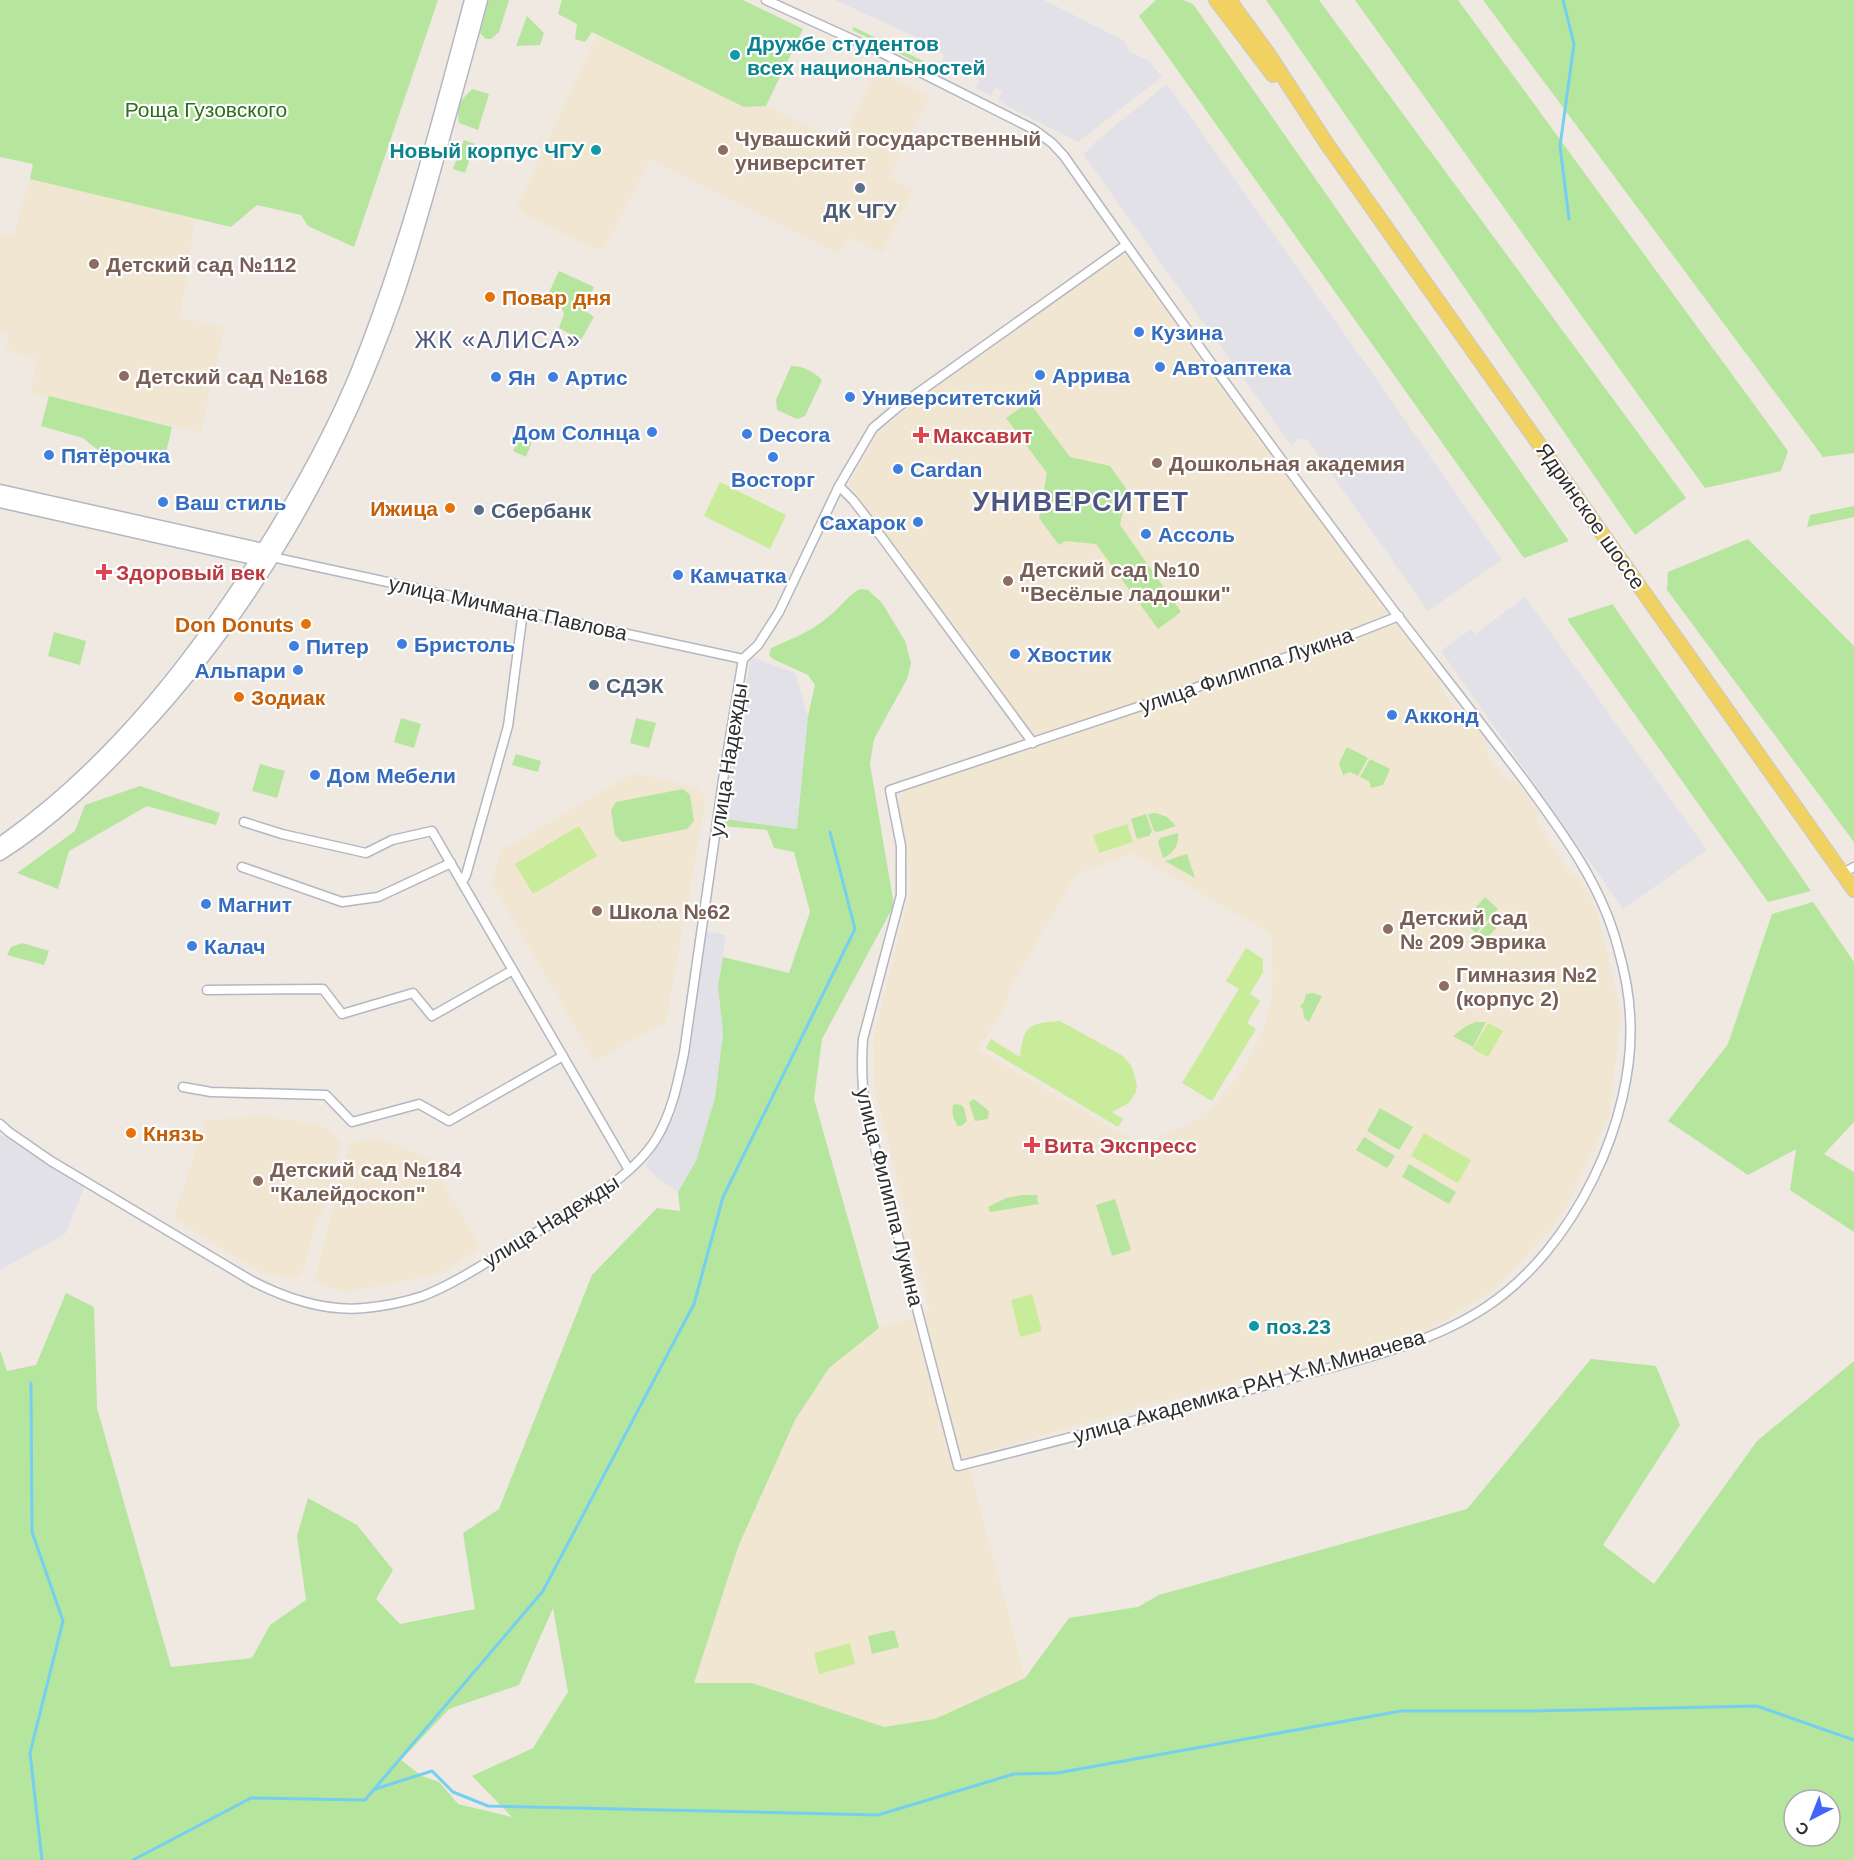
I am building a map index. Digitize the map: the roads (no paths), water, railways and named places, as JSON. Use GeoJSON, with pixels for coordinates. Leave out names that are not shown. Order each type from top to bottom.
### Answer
{"type":"FeatureCollection","features":[{"type":"Feature","properties":{"kind":"main road"},"geometry":{"type":"LineString","coordinates":[[442,124],[471,0]]}},
{"type":"Feature","properties":{"kind":"main road"},"geometry":{"type":"LineString","coordinates":[[0,854],[44,823],[129,736],[159,711],[211,648],[264,555],[331,452],[402,263],[481,0]]}},
{"type":"Feature","properties":{"kind":"main road","name":"Ядринское шоссе"},"geometry":{"type":"LineString","coordinates":[[1216,0],[1327,144],[1848,870],[1854,890]]}},
{"type":"Feature","properties":{"kind":"main road","name":"Ядринское шоссе"},"geometry":{"type":"LineString","coordinates":[[1229,0],[1269,55],[1327,144]]}},
{"type":"Feature","properties":{"kind":"main road","name":"улица Мичмана Павлова"},"geometry":{"type":"LineString","coordinates":[[0,491],[53,508],[264,555]]}},
{"type":"Feature","properties":{"kind":"main road","name":"улица Мичмана Павлова"},"geometry":{"type":"LineString","coordinates":[[0,501],[53,508]]}},
{"type":"Feature","properties":{"kind":"main road"},"geometry":{"type":"LineString","coordinates":[[0,844],[103,763]]}},
{"type":"Feature","properties":{"kind":"street"},"geometry":{"type":"LineString","coordinates":[[766,0],[878,51],[1034,129],[1052,143],[1064,156],[1308,496],[1399,616]]}},
{"type":"Feature","properties":{"kind":"street"},"geometry":{"type":"LineString","coordinates":[[743,659],[758,645],[779,612],[839,486],[880,420],[1126,245]]}},
{"type":"Feature","properties":{"kind":"street"},"geometry":{"type":"LineString","coordinates":[[839,486],[853,500],[890,548],[1033,743]]}},
{"type":"Feature","properties":{"kind":"street","name":"улица Мичмана Павлова"},"geometry":{"type":"LineString","coordinates":[[264,555],[743,659]]}},
{"type":"Feature","properties":{"kind":"street"},"geometry":{"type":"LineString","coordinates":[[462,882],[466,875],[508,726],[523,611]]}},
{"type":"Feature","properties":{"kind":"street","name":"улица Филиппа Лукина"},"geometry":{"type":"LineString","coordinates":[[958,1466],[866,1113],[861,1071],[863,1039],[901,895],[901,846],[890,790],[1338,640],[1399,616]]}},
{"type":"Feature","properties":{"kind":"street","name":"улица Академика РАН Х.М.Миначева"},"geometry":{"type":"LineString","coordinates":[[958,1466],[1144,1419],[1327,1368],[1398,1348],[1440,1331],[1485,1308],[1524,1275],[1556,1239],[1593,1181],[1611,1140],[1623,1095],[1630,1041],[1630,1012],[1618,947],[1603,904],[1569,843],[1399,616]]}},
{"type":"Feature","properties":{"kind":"street","name":"улица Надежды"},"geometry":{"type":"LineString","coordinates":[[0,1124],[51,1161],[252,1281],[277,1294],[300,1302],[333,1308],[363,1309],[394,1304],[423,1295],[462,1277],[560,1218],[630,1170],[656,1140],[676,1092],[684,1053],[723,780],[743,659]]}},
{"type":"Feature","properties":{"kind":"street"},"geometry":{"type":"LineString","coordinates":[[244,822],[282,834],[366,853],[392,840],[432,831],[630,1170]]}},
{"type":"Feature","properties":{"kind":"street"},"geometry":{"type":"LineString","coordinates":[[242,867],[342,902],[378,897],[451,864]]}},
{"type":"Feature","properties":{"kind":"street"},"geometry":{"type":"LineString","coordinates":[[207,990],[323,989],[342,1014],[412,993],[432,1016],[513,970]]}},
{"type":"Feature","properties":{"kind":"street"},"geometry":{"type":"LineString","coordinates":[[183,1087],[212,1092],[326,1095],[352,1122],[419,1104],[449,1121],[563,1056]]}},
{"type":"Feature","properties":{"kind":"waterway"},"geometry":{"type":"LineString","coordinates":[[1563,0],[1574,44],[1560,146],[1569,219]]}},
{"type":"Feature","properties":{"kind":"waterway"},"geometry":{"type":"LineString","coordinates":[[133,1860],[251,1798],[365,1800],[543,1591],[694,1304],[723,1197],[855,929],[830,832]]}},
{"type":"Feature","properties":{"kind":"waterway"},"geometry":{"type":"LineString","coordinates":[[31,1383],[32,1532],[63,1621],[30,1753],[42,1860]]}},
{"type":"Feature","properties":{"kind":"waterway"},"geometry":{"type":"LineString","coordinates":[[375,1789],[432,1771],[453,1792],[488,1806],[878,1815],[1014,1774],[1057,1773],[1401,1711],[1531,1711],[1757,1706],[1854,1740]]}},
{"type":"Feature","properties":{"kind":"place","name":"Дружбе студентов всех национальностей"},"geometry":{"type":"Point","coordinates":[735,55]}},
{"type":"Feature","properties":{"kind":"place","name":"Новый корпус ЧГУ"},"geometry":{"type":"Point","coordinates":[596,150]}},
{"type":"Feature","properties":{"kind":"place","name":"Чувашский государственный университет"},"geometry":{"type":"Point","coordinates":[723,150]}},
{"type":"Feature","properties":{"kind":"place","name":"ДК ЧГУ"},"geometry":{"type":"Point","coordinates":[860,188]}},
{"type":"Feature","properties":{"kind":"place","name":"Детский сад №112"},"geometry":{"type":"Point","coordinates":[94,264]}},
{"type":"Feature","properties":{"kind":"place","name":"Повар дня"},"geometry":{"type":"Point","coordinates":[490,297]}},
{"type":"Feature","properties":{"kind":"place","name":"Кузина"},"geometry":{"type":"Point","coordinates":[1139,332]}},
{"type":"Feature","properties":{"kind":"place","name":"Автоаптека"},"geometry":{"type":"Point","coordinates":[1160,367]}},
{"type":"Feature","properties":{"kind":"place","name":"Аррива"},"geometry":{"type":"Point","coordinates":[1040,375]}},
{"type":"Feature","properties":{"kind":"place","name":"Детский сад №168"},"geometry":{"type":"Point","coordinates":[124,376]}},
{"type":"Feature","properties":{"kind":"place","name":"Ян"},"geometry":{"type":"Point","coordinates":[496,377]}},
{"type":"Feature","properties":{"kind":"place","name":"Артис"},"geometry":{"type":"Point","coordinates":[553,377]}},
{"type":"Feature","properties":{"kind":"place","name":"Университетский"},"geometry":{"type":"Point","coordinates":[850,397]}},
{"type":"Feature","properties":{"kind":"place","name":"Дом Солнца"},"geometry":{"type":"Point","coordinates":[652,432]}},
{"type":"Feature","properties":{"kind":"place","name":"Decora"},"geometry":{"type":"Point","coordinates":[747,434]}},
{"type":"Feature","properties":{"kind":"place","name":"Максавит"},"geometry":{"type":"Point","coordinates":[921,435]}},
{"type":"Feature","properties":{"kind":"place","name":"Пятёрочка"},"geometry":{"type":"Point","coordinates":[49,455]}},
{"type":"Feature","properties":{"kind":"place","name":"Восторг"},"geometry":{"type":"Point","coordinates":[773,457]}},
{"type":"Feature","properties":{"kind":"place","name":"Дошкольная академия"},"geometry":{"type":"Point","coordinates":[1157,463]}},
{"type":"Feature","properties":{"kind":"place","name":"Cardan"},"geometry":{"type":"Point","coordinates":[898,469]}},
{"type":"Feature","properties":{"kind":"place","name":"Ваш стиль"},"geometry":{"type":"Point","coordinates":[163,502]}},
{"type":"Feature","properties":{"kind":"place","name":"Ижица"},"geometry":{"type":"Point","coordinates":[450,508]}},
{"type":"Feature","properties":{"kind":"place","name":"Сбербанк"},"geometry":{"type":"Point","coordinates":[479,510]}},
{"type":"Feature","properties":{"kind":"place","name":"Сахарок"},"geometry":{"type":"Point","coordinates":[918,522]}},
{"type":"Feature","properties":{"kind":"place","name":"Ассоль"},"geometry":{"type":"Point","coordinates":[1146,534]}},
{"type":"Feature","properties":{"kind":"place","name":"Здоровый век"},"geometry":{"type":"Point","coordinates":[104,572]}},
{"type":"Feature","properties":{"kind":"place","name":"Камчатка"},"geometry":{"type":"Point","coordinates":[678,575]}},
{"type":"Feature","properties":{"kind":"place","name":"Детский сад №10 \"Весёлые ладошки\""},"geometry":{"type":"Point","coordinates":[1008,581]}},
{"type":"Feature","properties":{"kind":"place","name":"Don Donuts"},"geometry":{"type":"Point","coordinates":[306,624]}},
{"type":"Feature","properties":{"kind":"place","name":"Бристоль"},"geometry":{"type":"Point","coordinates":[402,644]}},
{"type":"Feature","properties":{"kind":"place","name":"Питер"},"geometry":{"type":"Point","coordinates":[294,646]}},
{"type":"Feature","properties":{"kind":"place","name":"Хвостик"},"geometry":{"type":"Point","coordinates":[1015,654]}},
{"type":"Feature","properties":{"kind":"place","name":"Альпари"},"geometry":{"type":"Point","coordinates":[298,670]}},
{"type":"Feature","properties":{"kind":"place","name":"СДЭК"},"geometry":{"type":"Point","coordinates":[594,685]}},
{"type":"Feature","properties":{"kind":"place","name":"Зодиак"},"geometry":{"type":"Point","coordinates":[239,697]}},
{"type":"Feature","properties":{"kind":"place","name":"Акконд"},"geometry":{"type":"Point","coordinates":[1392,715]}},
{"type":"Feature","properties":{"kind":"place","name":"Дом Мебели"},"geometry":{"type":"Point","coordinates":[315,775]}},
{"type":"Feature","properties":{"kind":"place","name":"Магнит"},"geometry":{"type":"Point","coordinates":[206,904]}},
{"type":"Feature","properties":{"kind":"place","name":"Школа №62"},"geometry":{"type":"Point","coordinates":[597,911]}},
{"type":"Feature","properties":{"kind":"place","name":"Детский сад № 209 Эврика"},"geometry":{"type":"Point","coordinates":[1388,929]}},
{"type":"Feature","properties":{"kind":"place","name":"Калач"},"geometry":{"type":"Point","coordinates":[192,946]}},
{"type":"Feature","properties":{"kind":"place","name":"Гимназия №2 (корпус 2)"},"geometry":{"type":"Point","coordinates":[1444,986]}},
{"type":"Feature","properties":{"kind":"place","name":"Князь"},"geometry":{"type":"Point","coordinates":[131,1133]}},
{"type":"Feature","properties":{"kind":"place","name":"Вита Экспресс"},"geometry":{"type":"Point","coordinates":[1032,1145]}},
{"type":"Feature","properties":{"kind":"place","name":"Детский сад №184 \"Калейдоскоп\""},"geometry":{"type":"Point","coordinates":[258,1181]}},
{"type":"Feature","properties":{"kind":"place","name":"поз.23"},"geometry":{"type":"Point","coordinates":[1254,1326]}},
{"type":"Feature","properties":{"kind":"district","name":"ЖК «АЛИСА»"},"geometry":{"type":"Point","coordinates":[498,339]}},
{"type":"Feature","properties":{"kind":"district","name":"УНИВЕРСИТЕТ"},"geometry":{"type":"Point","coordinates":[1081,502]}},
{"type":"Feature","properties":{"kind":"park label","name":"Роща Гузовского"},"geometry":{"type":"Point","coordinates":[206,109]}}]}
